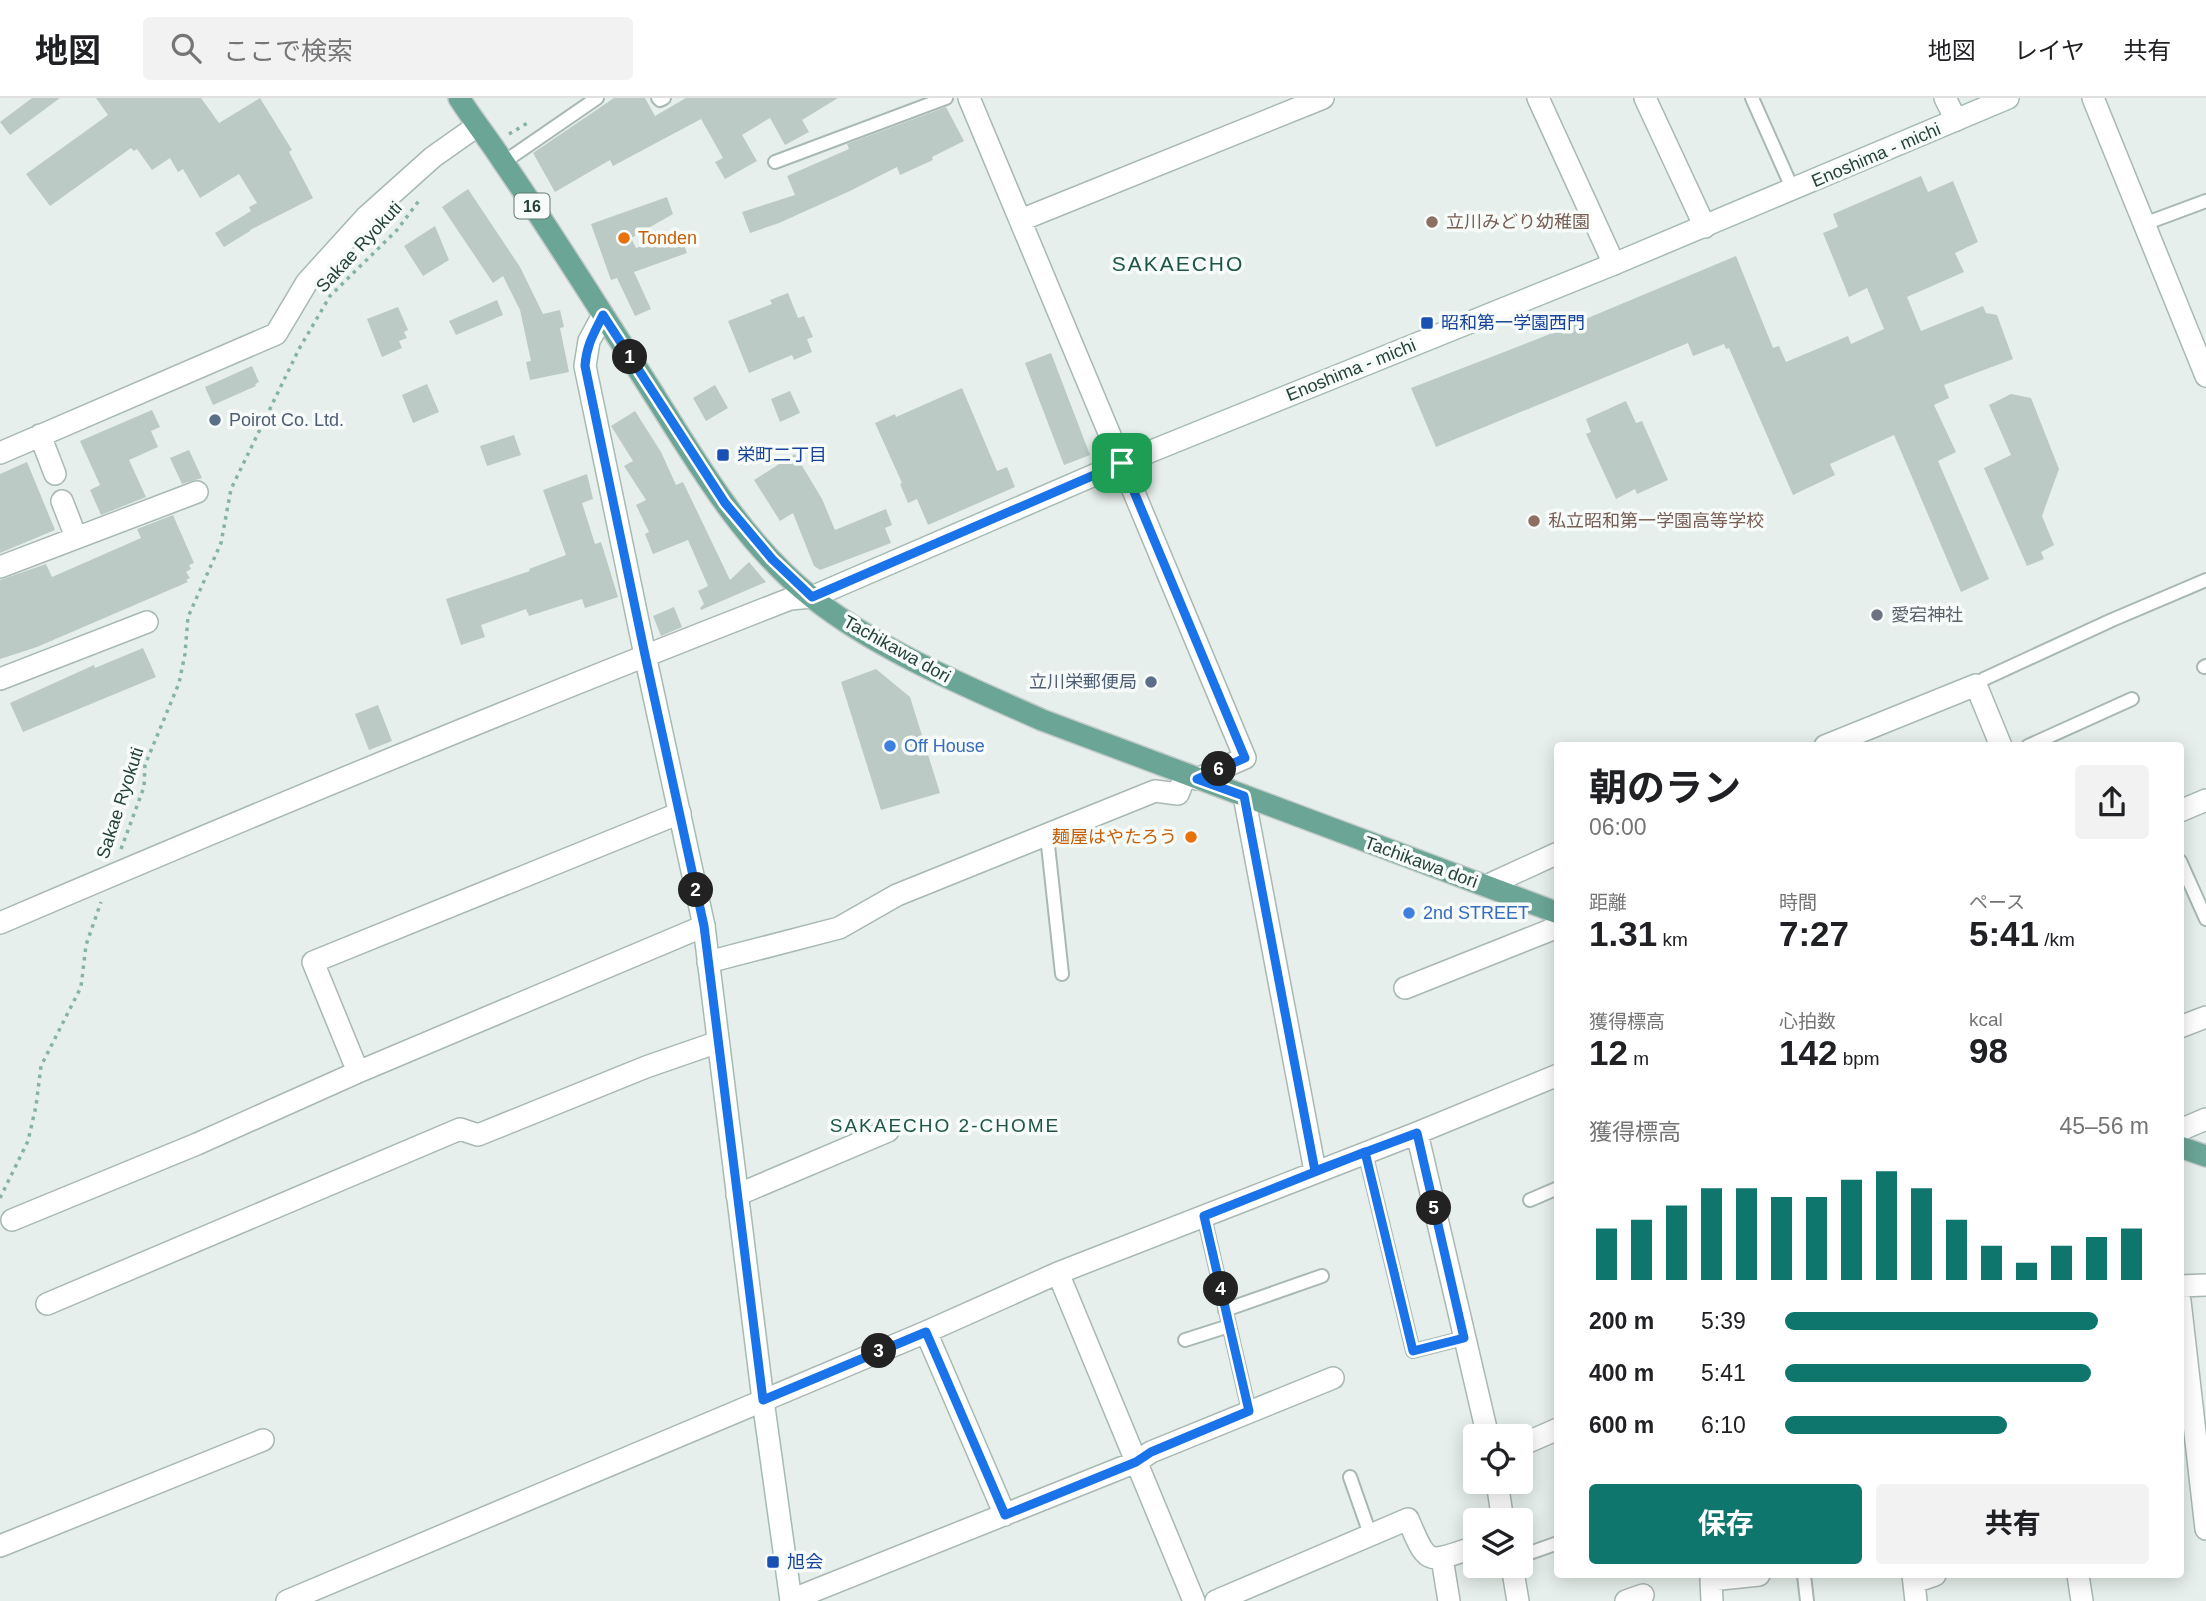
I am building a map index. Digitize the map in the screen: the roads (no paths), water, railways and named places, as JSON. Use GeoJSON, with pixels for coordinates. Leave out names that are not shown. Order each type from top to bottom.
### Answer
{"type":"FeatureCollection","features":[{"type":"Feature","properties":{"kind":"main road","name":"Tachikawa dori"},"geometry":{"type":"LineString","coordinates":[[458,98],[504,162],[725,503],[772,559],[812,597],[853,628],[959,683],[1042,720],[1554,912]]}},
{"type":"Feature","properties":{"kind":"main road"},"geometry":{"type":"LineString","coordinates":[[2184,1148],[2206,1156]]}},
{"type":"Feature","properties":{"kind":"street"},"geometry":{"type":"LineString","coordinates":[[708,962],[839,928],[897,895],[1155,791],[1178,794],[1192,776],[1245,758],[969,98]]}},
{"type":"Feature","properties":{"kind":"street"},"geometry":{"type":"LineString","coordinates":[[1021,220],[1322,98]]}},
{"type":"Feature","properties":{"kind":"street"},"geometry":{"type":"LineString","coordinates":[[1538,98],[1614,264]]}},
{"type":"Feature","properties":{"kind":"street"},"geometry":{"type":"LineString","coordinates":[[1645,98],[1704,227]]}},
{"type":"Feature","properties":{"kind":"street"},"geometry":{"type":"LineString","coordinates":[[1945,98],[1956,120]]}},
{"type":"Feature","properties":{"kind":"street","name":"Enoshima - michi"},"geometry":{"type":"LineString","coordinates":[[0,923],[645,655],[790,598],[812,597],[1122,463],[1704,227],[2008,98]]}},
{"type":"Feature","properties":{"kind":"street"},"geometry":{"type":"LineString","coordinates":[[2093,98],[2206,376]]}},
{"type":"Feature","properties":{"kind":"street"},"geometry":{"type":"LineString","coordinates":[[0,453],[276,334],[307,282],[366,217],[433,157],[477,126]]}},
{"type":"Feature","properties":{"kind":"street"},"geometry":{"type":"LineString","coordinates":[[603,315],[589,341],[585,366],[704,926],[791,1601],[1136,1462],[1151,1452],[1333,1378]]}},
{"type":"Feature","properties":{"kind":"street"},"geometry":{"type":"LineString","coordinates":[[40,435],[55,474]]}},
{"type":"Feature","properties":{"kind":"street"},"geometry":{"type":"LineString","coordinates":[[0,567],[197,492]]}},
{"type":"Feature","properties":{"kind":"street"},"geometry":{"type":"LineString","coordinates":[[62,501],[76,537]]}},
{"type":"Feature","properties":{"kind":"street"},"geometry":{"type":"LineString","coordinates":[[0,679],[147,622]]}},
{"type":"Feature","properties":{"kind":"street"},"geometry":{"type":"LineString","coordinates":[[1835,742],[1976,685],[1999,742]]}},
{"type":"Feature","properties":{"kind":"street"},"geometry":{"type":"LineString","coordinates":[[1244,796],[1315,1171]]}},
{"type":"Feature","properties":{"kind":"street"},"geometry":{"type":"LineString","coordinates":[[2184,809],[2206,800]]}},
{"type":"Feature","properties":{"kind":"street"},"geometry":{"type":"LineString","coordinates":[[358,1072],[313,962],[680,813]]}},
{"type":"Feature","properties":{"kind":"street"},"geometry":{"type":"LineString","coordinates":[[1486,886],[1554,855]]}},
{"type":"Feature","properties":{"kind":"street"},"geometry":{"type":"LineString","coordinates":[[12,1220],[197,1144],[358,1072],[704,926]]}},
{"type":"Feature","properties":{"kind":"street"},"geometry":{"type":"LineString","coordinates":[[1405,988],[1554,929]]}},
{"type":"Feature","properties":{"kind":"street"},"geometry":{"type":"LineString","coordinates":[[2184,1025],[2206,1017]]}},
{"type":"Feature","properties":{"kind":"street"},"geometry":{"type":"LineString","coordinates":[[47,1304],[460,1129],[478,1135],[718,1042]]}},
{"type":"Feature","properties":{"kind":"street"},"geometry":{"type":"LineString","coordinates":[[286,1601],[926,1332],[1058,1273],[1554,1077]]}},
{"type":"Feature","properties":{"kind":"street"},"geometry":{"type":"LineString","coordinates":[[2184,1128],[2206,1119]]}},
{"type":"Feature","properties":{"kind":"street"},"geometry":{"type":"LineString","coordinates":[[737,1195],[888,1131]]}},
{"type":"Feature","properties":{"kind":"street"},"geometry":{"type":"LineString","coordinates":[[1417,1133],[1485,1424]]}},
{"type":"Feature","properties":{"kind":"street"},"geometry":{"type":"LineString","coordinates":[[1058,1273],[1194,1601]]}},
{"type":"Feature","properties":{"kind":"street"},"geometry":{"type":"LineString","coordinates":[[2184,1286],[2206,1285]]}},
{"type":"Feature","properties":{"kind":"street"},"geometry":{"type":"LineString","coordinates":[[926,1332],[1005,1515]]}},
{"type":"Feature","properties":{"kind":"street"},"geometry":{"type":"LineString","coordinates":[[2184,1336],[2206,1529]]}},
{"type":"Feature","properties":{"kind":"street"},"geometry":{"type":"LineString","coordinates":[[1533,1440],[1554,1431]]}},
{"type":"Feature","properties":{"kind":"street"},"geometry":{"type":"LineString","coordinates":[[0,1546],[262,1440]]}},
{"type":"Feature","properties":{"kind":"street"},"geometry":{"type":"LineString","coordinates":[[1216,1601],[1247,1595],[1370,1534],[1408,1519],[1422,1552],[1431,1558],[1441,1558],[1463,1551]]}},
{"type":"Feature","properties":{"kind":"street"},"geometry":{"type":"LineString","coordinates":[[1441,1558],[1449,1601]]}},
{"type":"Feature","properties":{"kind":"street"},"geometry":{"type":"LineString","coordinates":[[1514,1578],[1518,1601]]}},
{"type":"Feature","properties":{"kind":"street"},"geometry":{"type":"LineString","coordinates":[[1713,1601],[1711,1580],[1730,1578]]}},
{"type":"Feature","properties":{"kind":"street"},"geometry":{"type":"LineString","coordinates":[[2078,1578],[2082,1601]]}},
{"type":"Feature","properties":{"kind":"lane"},"geometry":{"type":"LineString","coordinates":[[504,162],[597,98]]}},
{"type":"Feature","properties":{"kind":"lane"},"geometry":{"type":"LineString","coordinates":[[658,98],[664,98]]}},
{"type":"Feature","properties":{"kind":"lane"},"geometry":{"type":"LineString","coordinates":[[775,162],[946,98]]}},
{"type":"Feature","properties":{"kind":"lane"},"geometry":{"type":"LineString","coordinates":[[1752,98],[1793,190]]}},
{"type":"Feature","properties":{"kind":"lane"},"geometry":{"type":"LineString","coordinates":[[2144,224],[2206,201]]}},
{"type":"Feature","properties":{"kind":"lane"},"geometry":{"type":"LineString","coordinates":[[1976,685],[2112,620],[2206,580]]}},
{"type":"Feature","properties":{"kind":"lane"},"geometry":{"type":"LineString","coordinates":[[2037,742],[2132,699]]}},
{"type":"Feature","properties":{"kind":"lane"},"geometry":{"type":"LineString","coordinates":[[1047,836],[1062,974]]}},
{"type":"Feature","properties":{"kind":"lane"},"geometry":{"type":"LineString","coordinates":[[2184,870],[2206,919]]}},
{"type":"Feature","properties":{"kind":"lane"},"geometry":{"type":"LineString","coordinates":[[1365,1152],[1413,1351],[1464,1338]]}},
{"type":"Feature","properties":{"kind":"lane"},"geometry":{"type":"LineString","coordinates":[[1530,1200],[1554,1190]]}},
{"type":"Feature","properties":{"kind":"lane"},"geometry":{"type":"LineString","coordinates":[[1204,1216],[1249,1411]]}},
{"type":"Feature","properties":{"kind":"lane"},"geometry":{"type":"LineString","coordinates":[[1225,1310],[1322,1276]]}},
{"type":"Feature","properties":{"kind":"lane"},"geometry":{"type":"LineString","coordinates":[[1185,1340],[1229,1326]]}},
{"type":"Feature","properties":{"kind":"lane"},"geometry":{"type":"LineString","coordinates":[[1350,1477],[1370,1534]]}},
{"type":"Feature","properties":{"kind":"lane"},"geometry":{"type":"LineString","coordinates":[[1533,1552],[1554,1544]]}},
{"type":"Feature","properties":{"kind":"lane"},"geometry":{"type":"LineString","coordinates":[[1804,1578],[1807,1601]]}},
{"type":"Feature","properties":{"kind":"place","name":"立川みどり幼稚園"},"geometry":{"type":"Point","coordinates":[1432,222]}},
{"type":"Feature","properties":{"kind":"place","name":"Tonden"},"geometry":{"type":"Point","coordinates":[624,238]}},
{"type":"Feature","properties":{"kind":"place","name":"昭和第一学園西門"},"geometry":{"type":"Point","coordinates":[1427,323]}},
{"type":"Feature","properties":{"kind":"place","name":"Poirot Co. Ltd."},"geometry":{"type":"Point","coordinates":[215,420]}},
{"type":"Feature","properties":{"kind":"place","name":"栄町二丁目"},"geometry":{"type":"Point","coordinates":[723,455]}},
{"type":"Feature","properties":{"kind":"place","name":"私立昭和第一学園高等学校"},"geometry":{"type":"Point","coordinates":[1534,521]}},
{"type":"Feature","properties":{"kind":"place","name":"愛宕神社"},"geometry":{"type":"Point","coordinates":[1877,615]}},
{"type":"Feature","properties":{"kind":"place","name":"立川栄郵便局"},"geometry":{"type":"Point","coordinates":[1151,682]}},
{"type":"Feature","properties":{"kind":"place","name":"Off House"},"geometry":{"type":"Point","coordinates":[890,746]}},
{"type":"Feature","properties":{"kind":"place","name":"麺屋はやたろう"},"geometry":{"type":"Point","coordinates":[1191,837]}},
{"type":"Feature","properties":{"kind":"place","name":"2nd STREET"},"geometry":{"type":"Point","coordinates":[1409,913]}},
{"type":"Feature","properties":{"kind":"place","name":"旭会"},"geometry":{"type":"Point","coordinates":[773,1562]}},
{"type":"Feature","properties":{"kind":"district","name":"SAKAECHO"},"geometry":{"type":"Point","coordinates":[1178,263]}},
{"type":"Feature","properties":{"kind":"district","name":"SAKAECHO 2-CHOME"},"geometry":{"type":"Point","coordinates":[945,1125]}}]}
